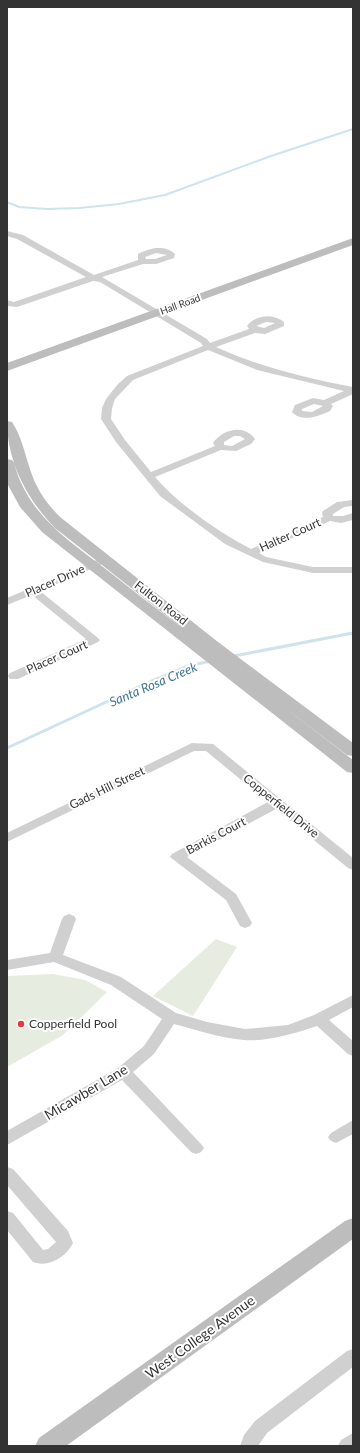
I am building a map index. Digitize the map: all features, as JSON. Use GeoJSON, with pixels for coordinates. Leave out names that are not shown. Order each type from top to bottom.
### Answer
{"type":"FeatureCollection","features":[{"type":"Feature","properties":{"kind":"main road","name":"Hall Road"},"geometry":{"type":"LineString","coordinates":[[7,367],[353,241]]}},
{"type":"Feature","properties":{"kind":"main road","name":"Fulton Road"},"geometry":{"type":"LineString","coordinates":[[7,425],[17,446],[28,482],[40,502],[60,525],[98,562],[206,646],[253,675],[353,751]]}},
{"type":"Feature","properties":{"kind":"main road","name":"Fulton Road"},"geometry":{"type":"LineString","coordinates":[[7,463],[16,490],[28,509],[55,537],[98,562]]}},
{"type":"Feature","properties":{"kind":"main road","name":"Fulton Road"},"geometry":{"type":"LineString","coordinates":[[206,646],[235,677],[353,768]]}},
{"type":"Feature","properties":{"kind":"main road","name":"West College Avenue"},"geometry":{"type":"LineString","coordinates":[[47,1446],[353,1227]]}},
{"type":"Feature","properties":{"kind":"street"},"geometry":{"type":"LineString","coordinates":[[7,233],[20,237],[93,278],[97,283],[154,314],[196,343],[250,366],[276,374],[353,390]]}},
{"type":"Feature","properties":{"kind":"street"},"geometry":{"type":"LineString","coordinates":[[7,242],[20,237]]}},
{"type":"Feature","properties":{"kind":"street"},"geometry":{"type":"LineString","coordinates":[[8,313],[14,310],[11,304],[142,261]]}},
{"type":"Feature","properties":{"kind":"street"},"geometry":{"type":"LineString","coordinates":[[254,330],[130,378],[121,386],[111,399],[107,414],[109,426],[164,494],[230,542],[251,553],[279,564],[313,570],[353,570]]}},
{"type":"Feature","properties":{"kind":"street"},"geometry":{"type":"LineString","coordinates":[[325,403],[353,390]]}},
{"type":"Feature","properties":{"kind":"street"},"geometry":{"type":"LineString","coordinates":[[149,476],[220,447]]}},
{"type":"Feature","properties":{"kind":"street","name":"Halter Court"},"geometry":{"type":"LineString","coordinates":[[329,518],[327,513],[328,510],[346,502],[353,503]]}},
{"type":"Feature","properties":{"kind":"street","name":"Halter Court"},"geometry":{"type":"LineString","coordinates":[[251,553],[329,518],[343,520],[353,516]]}},
{"type":"Feature","properties":{"kind":"street","name":"Placer Drive"},"geometry":{"type":"LineString","coordinates":[[7,602],[98,562]]}},
{"type":"Feature","properties":{"kind":"street","name":"Placer Court"},"geometry":{"type":"LineString","coordinates":[[14,676],[94,640],[33,590]]}},
{"type":"Feature","properties":{"kind":"street","name":"Gads Hill Street"},"geometry":{"type":"LineString","coordinates":[[7,838],[192,746],[209,746]]}},
{"type":"Feature","properties":{"kind":"street","name":"Copperfield Drive"},"geometry":{"type":"LineString","coordinates":[[209,746],[353,865]]}},
{"type":"Feature","properties":{"kind":"street","name":"Barkis Court"},"geometry":{"type":"LineString","coordinates":[[245,924],[231,898],[177,857],[277,803]]}},
{"type":"Feature","properties":{"kind":"street"},"geometry":{"type":"LineString","coordinates":[[55,957],[69,919]]}},
{"type":"Feature","properties":{"kind":"street"},"geometry":{"type":"LineString","coordinates":[[7,965],[55,957],[116,981],[171,1017],[207,1028],[245,1035],[289,1030],[319,1019],[353,1000]]}},
{"type":"Feature","properties":{"kind":"street","name":"Micawber Lane"},"geometry":{"type":"LineString","coordinates":[[7,1139],[123,1072],[149,1050],[171,1017]]}},
{"type":"Feature","properties":{"kind":"street"},"geometry":{"type":"LineString","coordinates":[[319,1019],[353,1050]]}},
{"type":"Feature","properties":{"kind":"street"},"geometry":{"type":"LineString","coordinates":[[123,1072],[196,1148]]}},
{"type":"Feature","properties":{"kind":"street"},"geometry":{"type":"LineString","coordinates":[[336,1137],[353,1126]]}},
{"type":"Feature","properties":{"kind":"street"},"geometry":{"type":"LineString","coordinates":[[7,1174],[62,1236],[64,1243],[59,1250],[50,1257],[39,1257],[7,1218]]}},
{"type":"Feature","properties":{"kind":"street"},"geometry":{"type":"LineString","coordinates":[[249,1446],[250,1441],[261,1427],[353,1357]]}},
{"type":"Feature","properties":{"kind":"street"},"geometry":{"type":"LineString","coordinates":[[347,1446],[353,1442]]}},
{"type":"Feature","properties":{"kind":"shaded area"},"geometry":{"type":"Polygon","coordinates":[[[216,939],[237,947],[193,1016],[153,996],[216,939]]]}},
{"type":"Feature","properties":{"kind":"shaded area"},"geometry":{"type":"Polygon","coordinates":[[[53,974],[85,980],[107,992],[63,1035],[7,1067],[7,976],[53,974]]]}},
{"type":"Feature","properties":{"kind":"waterway"},"geometry":{"type":"LineString","coordinates":[[7,202],[19,207],[47,209],[79,208],[119,204],[165,195],[271,156],[353,129]]}},
{"type":"Feature","properties":{"kind":"waterway","name":"Santa Rosa Creek"},"geometry":{"type":"LineString","coordinates":[[234,656],[353,633]]}},
{"type":"Feature","properties":{"kind":"waterway","name":"Santa Rosa Creek"},"geometry":{"type":"LineString","coordinates":[[7,748],[145,684],[188,666],[211,661]]}},
{"type":"Feature","properties":{"kind":"place","name":"Copperfield Pool"},"geometry":{"type":"Point","coordinates":[21,1024]}}]}
